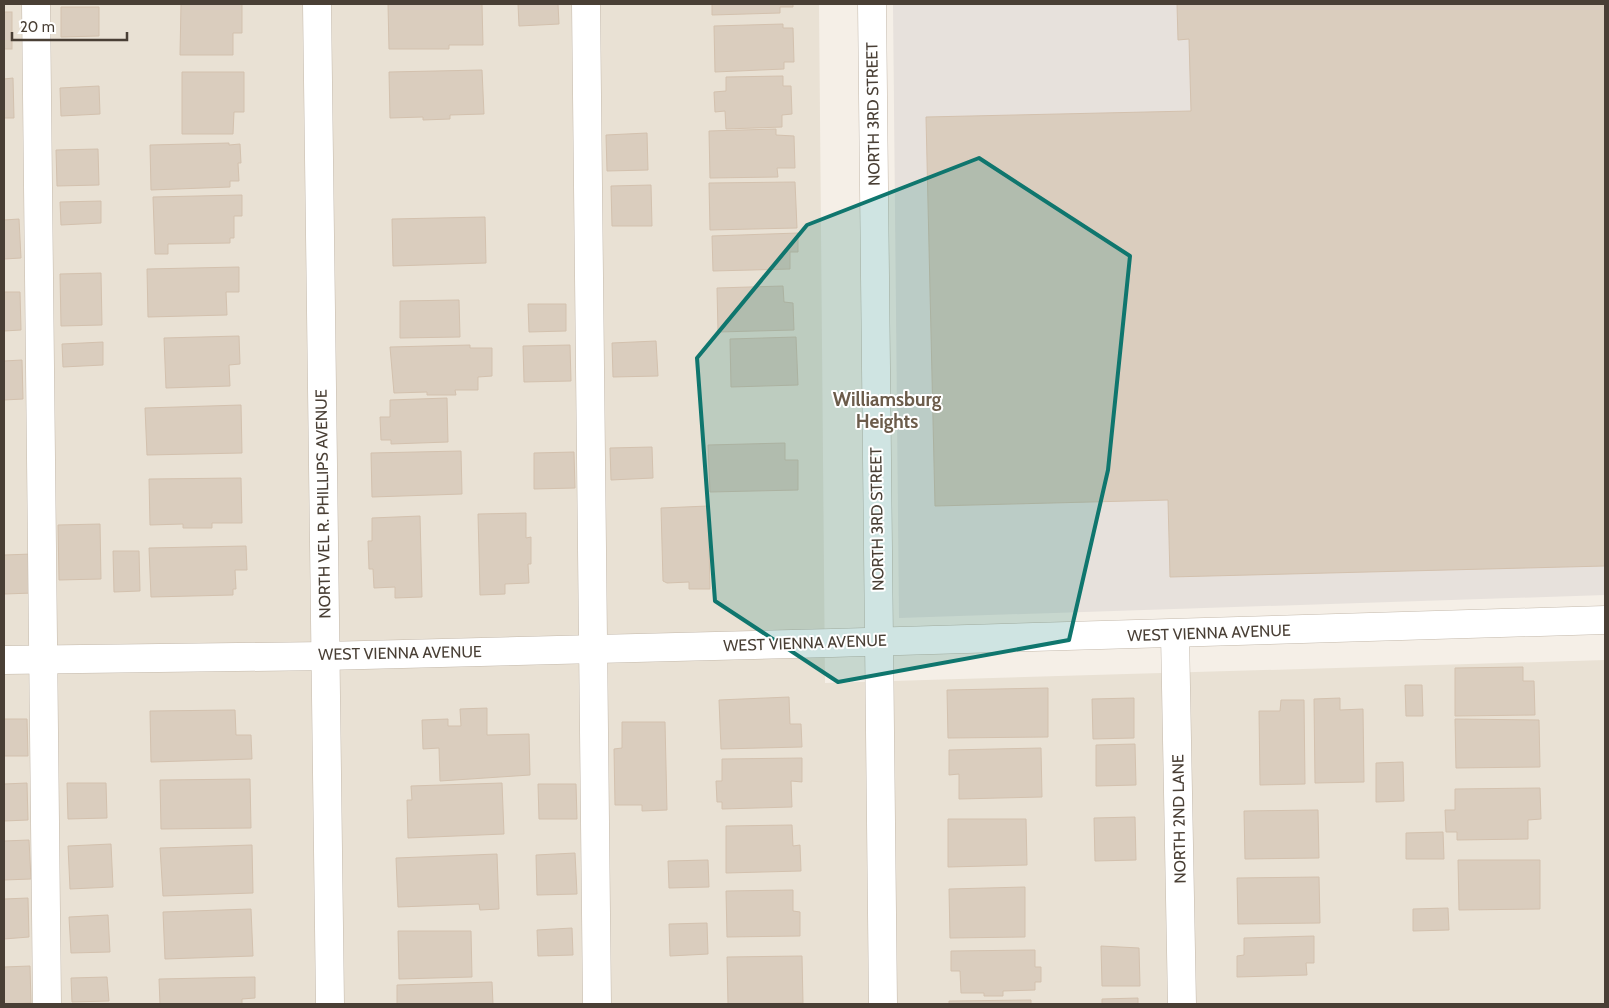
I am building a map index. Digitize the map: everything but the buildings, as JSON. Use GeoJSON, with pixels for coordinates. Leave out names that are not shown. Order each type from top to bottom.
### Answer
{"type":"FeatureCollection","features":[{"type":"Feature","properties":{"kind":"street"},"geometry":{"type":"LineString","coordinates":[[36,4],[47,1004]]}},
{"type":"Feature","properties":{"kind":"street","name":"NORTH VEL R. PHILLIPS AVENUE"},"geometry":{"type":"LineString","coordinates":[[317,4],[330,1004]]}},
{"type":"Feature","properties":{"kind":"street"},"geometry":{"type":"LineString","coordinates":[[586,4],[597,1004]]}},
{"type":"Feature","properties":{"kind":"street","name":"NORTH 3RD STREET"},"geometry":{"type":"LineString","coordinates":[[872,4],[883,1004]]}},
{"type":"Feature","properties":{"kind":"street","name":"WEST VIENNA AVENUE"},"geometry":{"type":"LineString","coordinates":[[4,660],[326,656],[1175,634],[1605,620]]}},
{"type":"Feature","properties":{"kind":"street","name":"NORTH 2ND LANE"},"geometry":{"type":"LineString","coordinates":[[1175,634],[1182,1004]]}},
{"type":"Feature","properties":{"kind":"highlighted area"},"geometry":{"type":"Polygon","coordinates":[[[979,158],[1130,256],[1108,470],[1069,640],[838,682],[715,601],[697,358],[807,225],[979,158]]]}},
{"type":"Feature","properties":{"kind":"shaded area"},"geometry":{"type":"Polygon","coordinates":[[[4,4],[819,4],[825,683],[1605,660],[1605,1004],[4,1004],[4,4]]]}},
{"type":"Feature","properties":{"kind":"shaded area"},"geometry":{"type":"Polygon","coordinates":[[[893,4],[1605,4],[1605,595],[899,618],[893,4]]]}},
{"type":"Feature","properties":{"kind":"district","name":"Williamsburg Heights"},"geometry":{"type":"Point","coordinates":[887,410]}}]}
